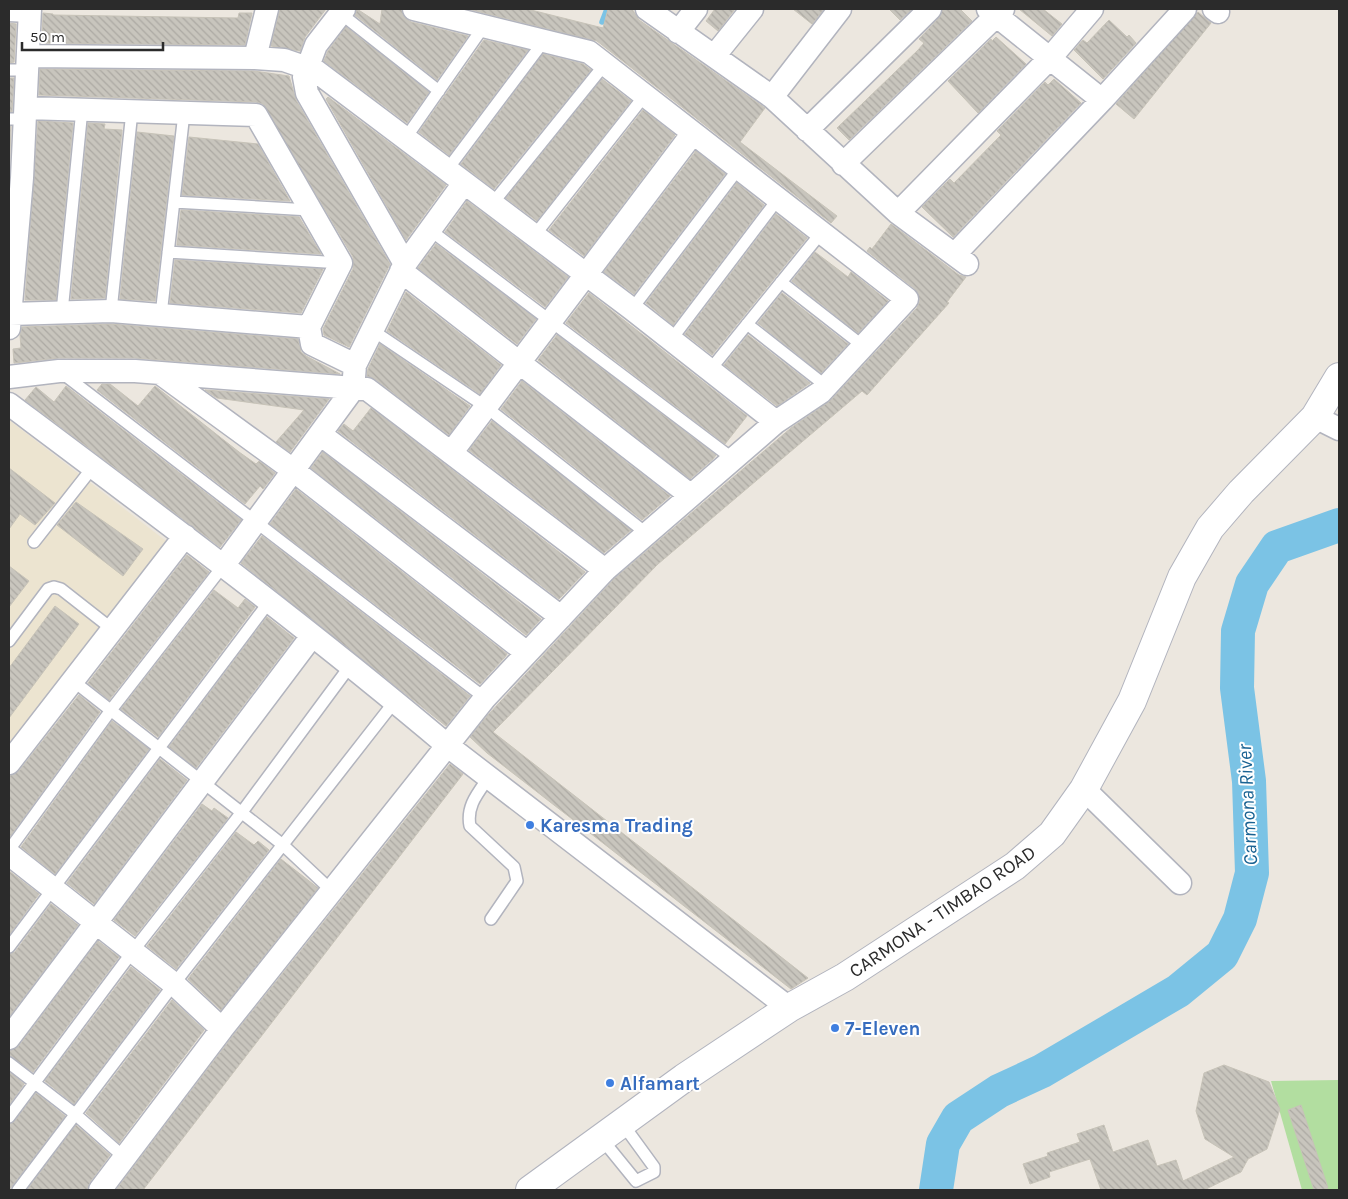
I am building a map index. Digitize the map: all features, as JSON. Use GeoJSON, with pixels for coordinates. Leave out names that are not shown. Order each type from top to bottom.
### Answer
{"type":"FeatureCollection","features":[{"type":"Feature","properties":{"kind":"main road","name":"CARMONA - TIMBAO ROAD"},"geometry":{"type":"LineString","coordinates":[[530,1190],[611,1130],[788,1008],[845,977],[1015,866],[1052,834],[1084,789],[1132,701],[1182,577],[1210,528],[1241,492],[1327,423],[1339,377]]}},
{"type":"Feature","properties":{"kind":"street"},"geometry":{"type":"LineString","coordinates":[[256,58],[267,9]]}},
{"type":"Feature","properties":{"kind":"street"},"geometry":{"type":"LineString","coordinates":[[100,1190],[222,1029],[485,698],[605,570],[776,422],[826,386],[907,299],[589,52],[414,9]]}},
{"type":"Feature","properties":{"kind":"street"},"geometry":{"type":"LineString","coordinates":[[647,9],[678,32],[715,55],[772,97],[898,213],[961,259],[1184,9]]}},
{"type":"Feature","properties":{"kind":"street"},"geometry":{"type":"LineString","coordinates":[[678,32],[696,9]]}},
{"type":"Feature","properties":{"kind":"street"},"geometry":{"type":"LineString","coordinates":[[715,55],[752,9]]}},
{"type":"Feature","properties":{"kind":"street"},"geometry":{"type":"LineString","coordinates":[[772,97],[840,9]]}},
{"type":"Feature","properties":{"kind":"street"},"geometry":{"type":"LineString","coordinates":[[807,130],[930,9]]}},
{"type":"Feature","properties":{"kind":"street"},"geometry":{"type":"LineString","coordinates":[[898,213],[1051,57],[1092,9]]}},
{"type":"Feature","properties":{"kind":"street"},"geometry":{"type":"LineString","coordinates":[[23,10],[20,115],[9,321],[62,312],[111,311],[309,327]]}},
{"type":"Feature","properties":{"kind":"street"},"geometry":{"type":"LineString","coordinates":[[342,11],[316,45],[304,77],[307,93],[403,268],[690,495]]}},
{"type":"Feature","properties":{"kind":"street"},"geometry":{"type":"LineString","coordinates":[[843,164],[996,11],[1102,100]]}},
{"type":"Feature","properties":{"kind":"street"},"geometry":{"type":"LineString","coordinates":[[21,65],[256,58],[284,60],[308,67],[632,309],[776,422]]}},
{"type":"Feature","properties":{"kind":"street"},"geometry":{"type":"LineString","coordinates":[[20,115],[82,109],[256,115],[341,263],[309,327],[312,344],[355,365]]}},
{"type":"Feature","properties":{"kind":"street"},"geometry":{"type":"LineString","coordinates":[[451,453],[587,276],[693,133]]}},
{"type":"Feature","properties":{"kind":"street"},"geometry":{"type":"LineString","coordinates":[[223,566],[354,389],[355,365],[403,268],[430,230],[455,176]]}},
{"type":"Feature","properties":{"kind":"street"},"geometry":{"type":"LineString","coordinates":[[9,377],[59,371],[159,373],[367,389],[605,570]]}},
{"type":"Feature","properties":{"kind":"street"},"geometry":{"type":"LineString","coordinates":[[159,373],[293,470],[527,653]]}},
{"type":"Feature","properties":{"kind":"street"},"geometry":{"type":"LineString","coordinates":[[9,404],[185,536],[395,701],[448,746],[788,1008]]}},
{"type":"Feature","properties":{"kind":"street"},"geometry":{"type":"LineString","coordinates":[[320,434],[561,617]]}},
{"type":"Feature","properties":{"kind":"street"},"geometry":{"type":"LineString","coordinates":[[9,763],[185,536]]}},
{"type":"Feature","properties":{"kind":"street"},"geometry":{"type":"LineString","coordinates":[[9,1038],[312,636]]}},
{"type":"Feature","properties":{"kind":"street"},"geometry":{"type":"LineString","coordinates":[[1084,789],[1180,883]]}},
{"type":"Feature","properties":{"kind":"street"},"geometry":{"type":"LineString","coordinates":[[9,854],[174,984],[222,1029]]}},
{"type":"Feature","properties":{"kind":"lane"},"geometry":{"type":"LineString","coordinates":[[342,11],[439,91]]}},
{"type":"Feature","properties":{"kind":"lane"},"geometry":{"type":"LineString","coordinates":[[405,139],[484,26]]}},
{"type":"Feature","properties":{"kind":"lane"},"geometry":{"type":"LineString","coordinates":[[455,176],[544,41]]}},
{"type":"Feature","properties":{"kind":"lane"},"geometry":{"type":"LineString","coordinates":[[492,204],[604,64]]}},
{"type":"Feature","properties":{"kind":"lane"},"geometry":{"type":"LineString","coordinates":[[534,236],[645,95]]}},
{"type":"Feature","properties":{"kind":"lane"},"geometry":{"type":"LineString","coordinates":[[62,312],[82,109]]}},
{"type":"Feature","properties":{"kind":"lane"},"geometry":{"type":"LineString","coordinates":[[111,311],[132,111]]}},
{"type":"Feature","properties":{"kind":"lane"},"geometry":{"type":"LineString","coordinates":[[161,315],[184,113]]}},
{"type":"Feature","properties":{"kind":"lane"},"geometry":{"type":"LineString","coordinates":[[632,309],[739,168]]}},
{"type":"Feature","properties":{"kind":"lane"},"geometry":{"type":"LineString","coordinates":[[671,340],[778,199]]}},
{"type":"Feature","properties":{"kind":"lane"},"geometry":{"type":"LineString","coordinates":[[174,202],[310,210]]}},
{"type":"Feature","properties":{"kind":"lane"},"geometry":{"type":"LineString","coordinates":[[430,230],[733,459]]}},
{"type":"Feature","properties":{"kind":"lane"},"geometry":{"type":"LineString","coordinates":[[710,370],[821,233]]}},
{"type":"Feature","properties":{"kind":"lane"},"geometry":{"type":"LineString","coordinates":[[168,252],[341,263]]}},
{"type":"Feature","properties":{"kind":"lane"},"geometry":{"type":"LineString","coordinates":[[781,282],[863,346]]}},
{"type":"Feature","properties":{"kind":"lane"},"geometry":{"type":"LineString","coordinates":[[747,324],[826,386]]}},
{"type":"Feature","properties":{"kind":"lane"},"geometry":{"type":"LineString","coordinates":[[372,330],[486,407],[646,533]]}},
{"type":"Feature","properties":{"kind":"lane"},"geometry":{"type":"LineString","coordinates":[[59,371],[254,523],[485,698]]}},
{"type":"Feature","properties":{"kind":"lane"},"geometry":{"type":"LineString","coordinates":[[34,542],[93,467]]}},
{"type":"Feature","properties":{"kind":"lane"},"geometry":{"type":"LineString","coordinates":[[9,850],[111,710],[223,566]]}},
{"type":"Feature","properties":{"kind":"lane"},"geometry":{"type":"LineString","coordinates":[[9,641],[48,589],[54,587],[61,589],[112,629]]}},
{"type":"Feature","properties":{"kind":"lane"},"geometry":{"type":"LineString","coordinates":[[9,947],[54,890],[269,602]]}},
{"type":"Feature","properties":{"kind":"lane"},"geometry":{"type":"LineString","coordinates":[[9,1116],[132,951],[242,812],[350,666]]}},
{"type":"Feature","properties":{"kind":"lane"},"geometry":{"type":"LineString","coordinates":[[72,680],[283,845],[332,891]]}},
{"type":"Feature","properties":{"kind":"lane"},"geometry":{"type":"LineString","coordinates":[[18,1190],[174,984],[395,701]]}},
{"type":"Feature","properties":{"kind":"lane"},"geometry":{"type":"LineString","coordinates":[[489,777],[471,804],[468,816],[470,826],[514,866],[517,872],[517,881],[491,919]]}},
{"type":"Feature","properties":{"kind":"lane"},"geometry":{"type":"LineString","coordinates":[[9,1063],[75,1114],[126,1158]]}},
{"type":"Feature","properties":{"kind":"shaded area"},"geometry":{"type":"Polygon","coordinates":[[[9,420],[166,541],[9,747],[9,420]]]}},
{"type":"Feature","properties":{"kind":"green space"},"geometry":{"type":"Polygon","coordinates":[[[1339,1080],[1339,1190],[1302,1190],[1271,1081],[1339,1080]]]}},
{"type":"Feature","properties":{"kind":"building"},"geometry":{"type":"Polygon","coordinates":[[[280,9],[326,9],[305,37],[300,51],[271,46],[280,9]]]}},
{"type":"Feature","properties":{"kind":"building"},"geometry":{"type":"Polygon","coordinates":[[[357,9],[380,24],[382,9],[401,9],[405,18],[411,22],[468,36],[437,80],[355,15],[357,9]]]}},
{"type":"Feature","properties":{"kind":"building"},"geometry":{"type":"Polygon","coordinates":[[[468,9],[527,9],[603,28],[608,9],[632,9],[639,20],[765,108],[740,142],[837,216],[831,223],[597,41],[468,9]]]}},
{"type":"Feature","properties":{"kind":"building"},"geometry":{"type":"Polygon","coordinates":[[[715,9],[735,9],[718,31],[706,21],[715,9]]]}},
{"type":"Feature","properties":{"kind":"building"},"geometry":{"type":"Polygon","coordinates":[[[793,9],[824,9],[812,24],[793,9]]]}},
{"type":"Feature","properties":{"kind":"building"},"geometry":{"type":"Polygon","coordinates":[[[889,9],[912,9],[900,20],[889,9]]]}},
{"type":"Feature","properties":{"kind":"building"},"geometry":{"type":"Polygon","coordinates":[[[943,9],[960,9],[972,21],[849,140],[837,128],[918,50],[924,43],[919,39],[939,18],[943,9]]]}},
{"type":"Feature","properties":{"kind":"building"},"geometry":{"type":"Polygon","coordinates":[[[1019,9],[1043,9],[1062,24],[1052,36],[1019,9]]]}},
{"type":"Feature","properties":{"kind":"building"},"geometry":{"type":"Polygon","coordinates":[[[1198,12],[1211,23],[1134,119],[1116,104],[1198,12]]]}},
{"type":"Feature","properties":{"kind":"building"},"geometry":{"type":"Polygon","coordinates":[[[43,13],[53,15],[238,18],[239,13],[252,13],[245,45],[42,43],[43,13]]]}},
{"type":"Feature","properties":{"kind":"building"},"geometry":{"type":"Polygon","coordinates":[[[1109,20],[1127,37],[1129,35],[1136,43],[1103,79],[1074,50],[1083,40],[1087,43],[1109,20]]]}},
{"type":"Feature","properties":{"kind":"building"},"geometry":{"type":"Polygon","coordinates":[[[9,23],[16,24],[14,62],[9,63],[9,23]]]}},
{"type":"Feature","properties":{"kind":"building"},"geometry":{"type":"Polygon","coordinates":[[[346,27],[429,92],[407,123],[324,61],[328,51],[346,27]]]}},
{"type":"Feature","properties":{"kind":"building"},"geometry":{"type":"Polygon","coordinates":[[[996,37],[1026,64],[978,113],[948,81],[991,39],[992,41],[996,37]]]}},
{"type":"Feature","properties":{"kind":"building"},"geometry":{"type":"Polygon","coordinates":[[[484,40],[528,50],[449,155],[419,132],[484,40]]]}},
{"type":"Feature","properties":{"kind":"building"},"geometry":{"type":"Polygon","coordinates":[[[543,54],[583,64],[591,70],[494,189],[461,164],[543,54]]]}},
{"type":"Feature","properties":{"kind":"building"},"geometry":{"type":"Polygon","coordinates":[[[40,69],[254,71],[289,76],[296,100],[390,264],[349,347],[324,335],[323,329],[353,269],[353,257],[263,104],[256,102],[39,95],[40,69]]]}},
{"type":"Feature","properties":{"kind":"building"},"geometry":{"type":"Polygon","coordinates":[[[9,78],[14,78],[12,112],[9,112],[9,78]]]}},
{"type":"Feature","properties":{"kind":"building"},"geometry":{"type":"Polygon","coordinates":[[[602,79],[631,101],[537,221],[506,198],[602,79]]]}},
{"type":"Feature","properties":{"kind":"building"},"geometry":{"type":"Polygon","coordinates":[[[1054,79],[1081,103],[953,237],[922,207],[950,179],[954,183],[1001,135],[997,131],[1045,82],[1048,85],[1054,79]]]}},
{"type":"Feature","properties":{"kind":"building"},"geometry":{"type":"Polygon","coordinates":[[[328,97],[446,185],[406,240],[326,99],[328,97]]]}},
{"type":"Feature","properties":{"kind":"building"},"geometry":{"type":"Polygon","coordinates":[[[643,110],[675,135],[584,256],[549,230],[643,110]]]}},
{"type":"Feature","properties":{"kind":"building"},"geometry":{"type":"Polygon","coordinates":[[[38,121],[73,123],[56,300],[25,300],[38,121]]]}},
{"type":"Feature","properties":{"kind":"building"},"geometry":{"type":"Polygon","coordinates":[[[88,123],[105,124],[104,129],[122,130],[105,298],[71,299],[88,123]]]}},
{"type":"Feature","properties":{"kind":"building"},"geometry":{"type":"Polygon","coordinates":[[[9,126],[11,126],[9,177],[9,126]]]}},
{"type":"Feature","properties":{"kind":"building"},"geometry":{"type":"Polygon","coordinates":[[[137,132],[174,136],[155,301],[120,299],[137,132]]]}},
{"type":"Feature","properties":{"kind":"building"},"geometry":{"type":"Polygon","coordinates":[[[189,137],[258,144],[290,201],[182,195],[189,137]]]}},
{"type":"Feature","properties":{"kind":"building"},"geometry":{"type":"Polygon","coordinates":[[[696,151],[725,174],[634,294],[604,272],[696,151]]]}},
{"type":"Feature","properties":{"kind":"building"},"geometry":{"type":"Polygon","coordinates":[[[737,183],[764,205],[673,325],[646,303],[737,183]]]}},
{"type":"Feature","properties":{"kind":"building"},"geometry":{"type":"Polygon","coordinates":[[[467,201],[568,277],[545,307],[445,232],[467,201]]]}},
{"type":"Feature","properties":{"kind":"building"},"geometry":{"type":"Polygon","coordinates":[[[181,210],[299,217],[321,254],[177,245],[181,210]]]}},
{"type":"Feature","properties":{"kind":"building"},"geometry":{"type":"Polygon","coordinates":[[[776,214],[807,238],[712,355],[685,334],[776,214]]]}},
{"type":"Feature","properties":{"kind":"building"},"geometry":{"type":"Polygon","coordinates":[[[891,224],[959,275],[966,277],[947,302],[949,303],[867,395],[862,391],[658,564],[493,732],[808,978],[791,989],[487,753],[470,737],[488,715],[614,579],[791,428],[830,401],[917,308],[920,301],[915,289],[867,251],[870,247],[872,249],[891,224]]]}},
{"type":"Feature","properties":{"kind":"building"},"geometry":{"type":"Polygon","coordinates":[[[436,244],[536,319],[517,344],[418,268],[436,244]]]}},
{"type":"Feature","properties":{"kind":"building"},"geometry":{"type":"Polygon","coordinates":[[[815,252],[848,277],[851,272],[888,301],[858,333],[792,281],[815,252]]]}},
{"type":"Feature","properties":{"kind":"building"},"geometry":{"type":"Polygon","coordinates":[[[175,260],[323,269],[301,313],[170,303],[175,260]]]}},
{"type":"Feature","properties":{"kind":"building"},"geometry":{"type":"Polygon","coordinates":[[[406,292],[501,365],[480,394],[387,331],[406,292]]]}},
{"type":"Feature","properties":{"kind":"building"},"geometry":{"type":"Polygon","coordinates":[[[589,293],[747,416],[725,444],[566,323],[589,293]]]}},
{"type":"Feature","properties":{"kind":"building"},"geometry":{"type":"Polygon","coordinates":[[[782,293],[848,344],[821,373],[758,323],[782,293]]]}},
{"type":"Feature","properties":{"kind":"building"},"geometry":{"type":"Polygon","coordinates":[[[111,324],[298,339],[301,352],[340,374],[135,358],[59,358],[14,363],[13,349],[21,348],[20,335],[22,327],[111,324]]]}},
{"type":"Feature","properties":{"kind":"building"},"geometry":{"type":"Polygon","coordinates":[[[557,335],[716,455],[713,459],[690,479],[538,360],[557,335]]]}},
{"type":"Feature","properties":{"kind":"building"},"geometry":{"type":"Polygon","coordinates":[[[748,335],[810,383],[777,406],[724,365],[748,335]]]}},
{"type":"Feature","properties":{"kind":"building"},"geometry":{"type":"Polygon","coordinates":[[[380,344],[470,406],[449,435],[375,379],[367,376],[368,369],[380,344]]]}},
{"type":"Feature","properties":{"kind":"building"},"geometry":{"type":"Polygon","coordinates":[[[522,381],[670,496],[642,520],[501,409],[522,381]]]}},
{"type":"Feature","properties":{"kind":"building"},"geometry":{"type":"Polygon","coordinates":[[[102,384],[110,384],[138,406],[155,386],[239,452],[256,464],[259,461],[275,473],[263,489],[260,486],[245,504],[97,390],[102,384]]]}},
{"type":"Feature","properties":{"kind":"building"},"geometry":{"type":"Polygon","coordinates":[[[66,386],[241,520],[220,547],[25,400],[36,387],[54,402],[66,386]]]}},
{"type":"Feature","properties":{"kind":"building"},"geometry":{"type":"Polygon","coordinates":[[[205,390],[329,399],[290,452],[276,442],[304,410],[217,398],[205,390]]]}},
{"type":"Feature","properties":{"kind":"building"},"geometry":{"type":"Polygon","coordinates":[[[371,408],[585,572],[559,599],[338,431],[344,424],[353,431],[371,408]]]}},
{"type":"Feature","properties":{"kind":"building"},"geometry":{"type":"Polygon","coordinates":[[[492,421],[631,530],[604,553],[469,450],[492,421]]]}},
{"type":"Feature","properties":{"kind":"building"},"geometry":{"type":"Polygon","coordinates":[[[323,452],[541,619],[526,635],[311,468],[323,452]]]}},
{"type":"Feature","properties":{"kind":"building"},"geometry":{"type":"Polygon","coordinates":[[[9,468],[55,503],[35,525],[20,514],[9,529],[9,468]]]}},
{"type":"Feature","properties":{"kind":"building"},"geometry":{"type":"Polygon","coordinates":[[[296,489],[507,654],[505,657],[480,684],[270,524],[296,489]]]}},
{"type":"Feature","properties":{"kind":"building"},"geometry":{"type":"Polygon","coordinates":[[[76,502],[143,549],[123,576],[57,525],[76,502]]]}},
{"type":"Feature","properties":{"kind":"building"},"geometry":{"type":"Polygon","coordinates":[[[262,536],[470,696],[446,726],[241,563],[262,536]]]}},
{"type":"Feature","properties":{"kind":"building"},"geometry":{"type":"Polygon","coordinates":[[[187,555],[209,572],[109,700],[88,683],[187,555]]]}},
{"type":"Feature","properties":{"kind":"building"},"geometry":{"type":"Polygon","coordinates":[[[9,566],[29,581],[9,607],[9,566]]]}},
{"type":"Feature","properties":{"kind":"building"},"geometry":{"type":"Polygon","coordinates":[[[214,590],[238,608],[245,599],[255,607],[158,737],[121,709],[214,590]]]}},
{"type":"Feature","properties":{"kind":"building"},"geometry":{"type":"Polygon","coordinates":[[[55,606],[79,624],[9,718],[9,668],[55,606]]]}},
{"type":"Feature","properties":{"kind":"building"},"geometry":{"type":"Polygon","coordinates":[[[267,617],[294,638],[196,768],[169,747],[267,617]]]}},
{"type":"Feature","properties":{"kind":"building"},"geometry":{"type":"Polygon","coordinates":[[[79,695],[100,712],[9,838],[9,776],[19,771],[79,695]]]}},
{"type":"Feature","properties":{"kind":"building"},"geometry":{"type":"Polygon","coordinates":[[[112,721],[149,749],[55,874],[21,847],[112,721]]]}},
{"type":"Feature","properties":{"kind":"building"},"geometry":{"type":"Polygon","coordinates":[[[160,759],[187,780],[94,904],[67,883],[160,759]]]}},
{"type":"Feature","properties":{"kind":"building"},"geometry":{"type":"Polygon","coordinates":[[[450,764],[463,774],[143,1190],[116,1190],[232,1037],[450,764]]]}},
{"type":"Feature","properties":{"kind":"building"},"geometry":{"type":"Polygon","coordinates":[[[202,804],[212,811],[214,808],[228,818],[135,936],[114,920],[202,804]]]}},
{"type":"Feature","properties":{"kind":"building"},"geometry":{"type":"Polygon","coordinates":[[[236,832],[254,845],[258,841],[269,850],[176,969],[147,946],[236,832]]]}},
{"type":"Feature","properties":{"kind":"building"},"geometry":{"type":"Polygon","coordinates":[[[281,859],[318,888],[221,1010],[188,979],[281,859]]]}},
{"type":"Feature","properties":{"kind":"building"},"geometry":{"type":"Polygon","coordinates":[[[9,871],[39,894],[9,935],[9,871]]]}},
{"type":"Feature","properties":{"kind":"building"},"geometry":{"type":"Polygon","coordinates":[[[51,904],[78,925],[9,1017],[9,954],[15,952],[51,904]]]}},
{"type":"Feature","properties":{"kind":"building"},"geometry":{"type":"Polygon","coordinates":[[[98,941],[119,957],[33,1072],[9,1056],[9,1051],[19,1046],[98,941]]]}},
{"type":"Feature","properties":{"kind":"building"},"geometry":{"type":"Polygon","coordinates":[[[131,967],[160,990],[74,1104],[45,1081],[131,967]]]}},
{"type":"Feature","properties":{"kind":"building"},"geometry":{"type":"Polygon","coordinates":[[[172,1000],[204,1030],[119,1143],[86,1113],[172,1000]]]}},
{"type":"Feature","properties":{"kind":"building"},"geometry":{"type":"Polygon","coordinates":[[[1224,1065],[1269,1082],[1280,1109],[1267,1149],[1248,1159],[1241,1172],[1204,1190],[1101,1190],[1090,1159],[1049,1172],[1050,1177],[1030,1184],[1023,1164],[1048,1156],[1047,1153],[1080,1142],[1077,1134],[1104,1125],[1113,1152],[1148,1140],[1157,1166],[1176,1160],[1183,1181],[1234,1157],[1205,1139],[1196,1111],[1204,1073],[1224,1065]]]}},
{"type":"Feature","properties":{"kind":"building"},"geometry":{"type":"Polygon","coordinates":[[[9,1072],[24,1084],[9,1105],[9,1072]]]}},
{"type":"Feature","properties":{"kind":"building"},"geometry":{"type":"Polygon","coordinates":[[[36,1093],[65,1116],[9,1190],[9,1124],[15,1121],[36,1093]]]}},
{"type":"Feature","properties":{"kind":"building"},"geometry":{"type":"Polygon","coordinates":[[[1301,1105],[1328,1188],[1321,1190],[1314,1190],[1288,1110],[1301,1105]]]}},
{"type":"Feature","properties":{"kind":"building"},"geometry":{"type":"Polygon","coordinates":[[[76,1125],[110,1155],[90,1182],[87,1190],[27,1190],[76,1125]]]}},
{"type":"Feature","properties":{"kind":"waterway"},"geometry":{"type":"LineString","coordinates":[[602,22],[607,9]]}},
{"type":"Feature","properties":{"kind":"waterway","name":"Carmona River"},"geometry":{"type":"LineString","coordinates":[[936,1190],[943,1144],[958,1118],[999,1091],[1042,1071],[1178,991],[1222,955],[1240,919],[1252,873],[1249,781],[1237,688],[1238,631],[1252,584],[1277,547],[1339,525]]}},
{"type":"Feature","properties":{"kind":"place","name":"Karesma Trading"},"geometry":{"type":"Point","coordinates":[530,825]}},
{"type":"Feature","properties":{"kind":"place","name":"7-Eleven"},"geometry":{"type":"Point","coordinates":[835,1028]}},
{"type":"Feature","properties":{"kind":"place","name":"Alfamart"},"geometry":{"type":"Point","coordinates":[610,1083]}}]}
